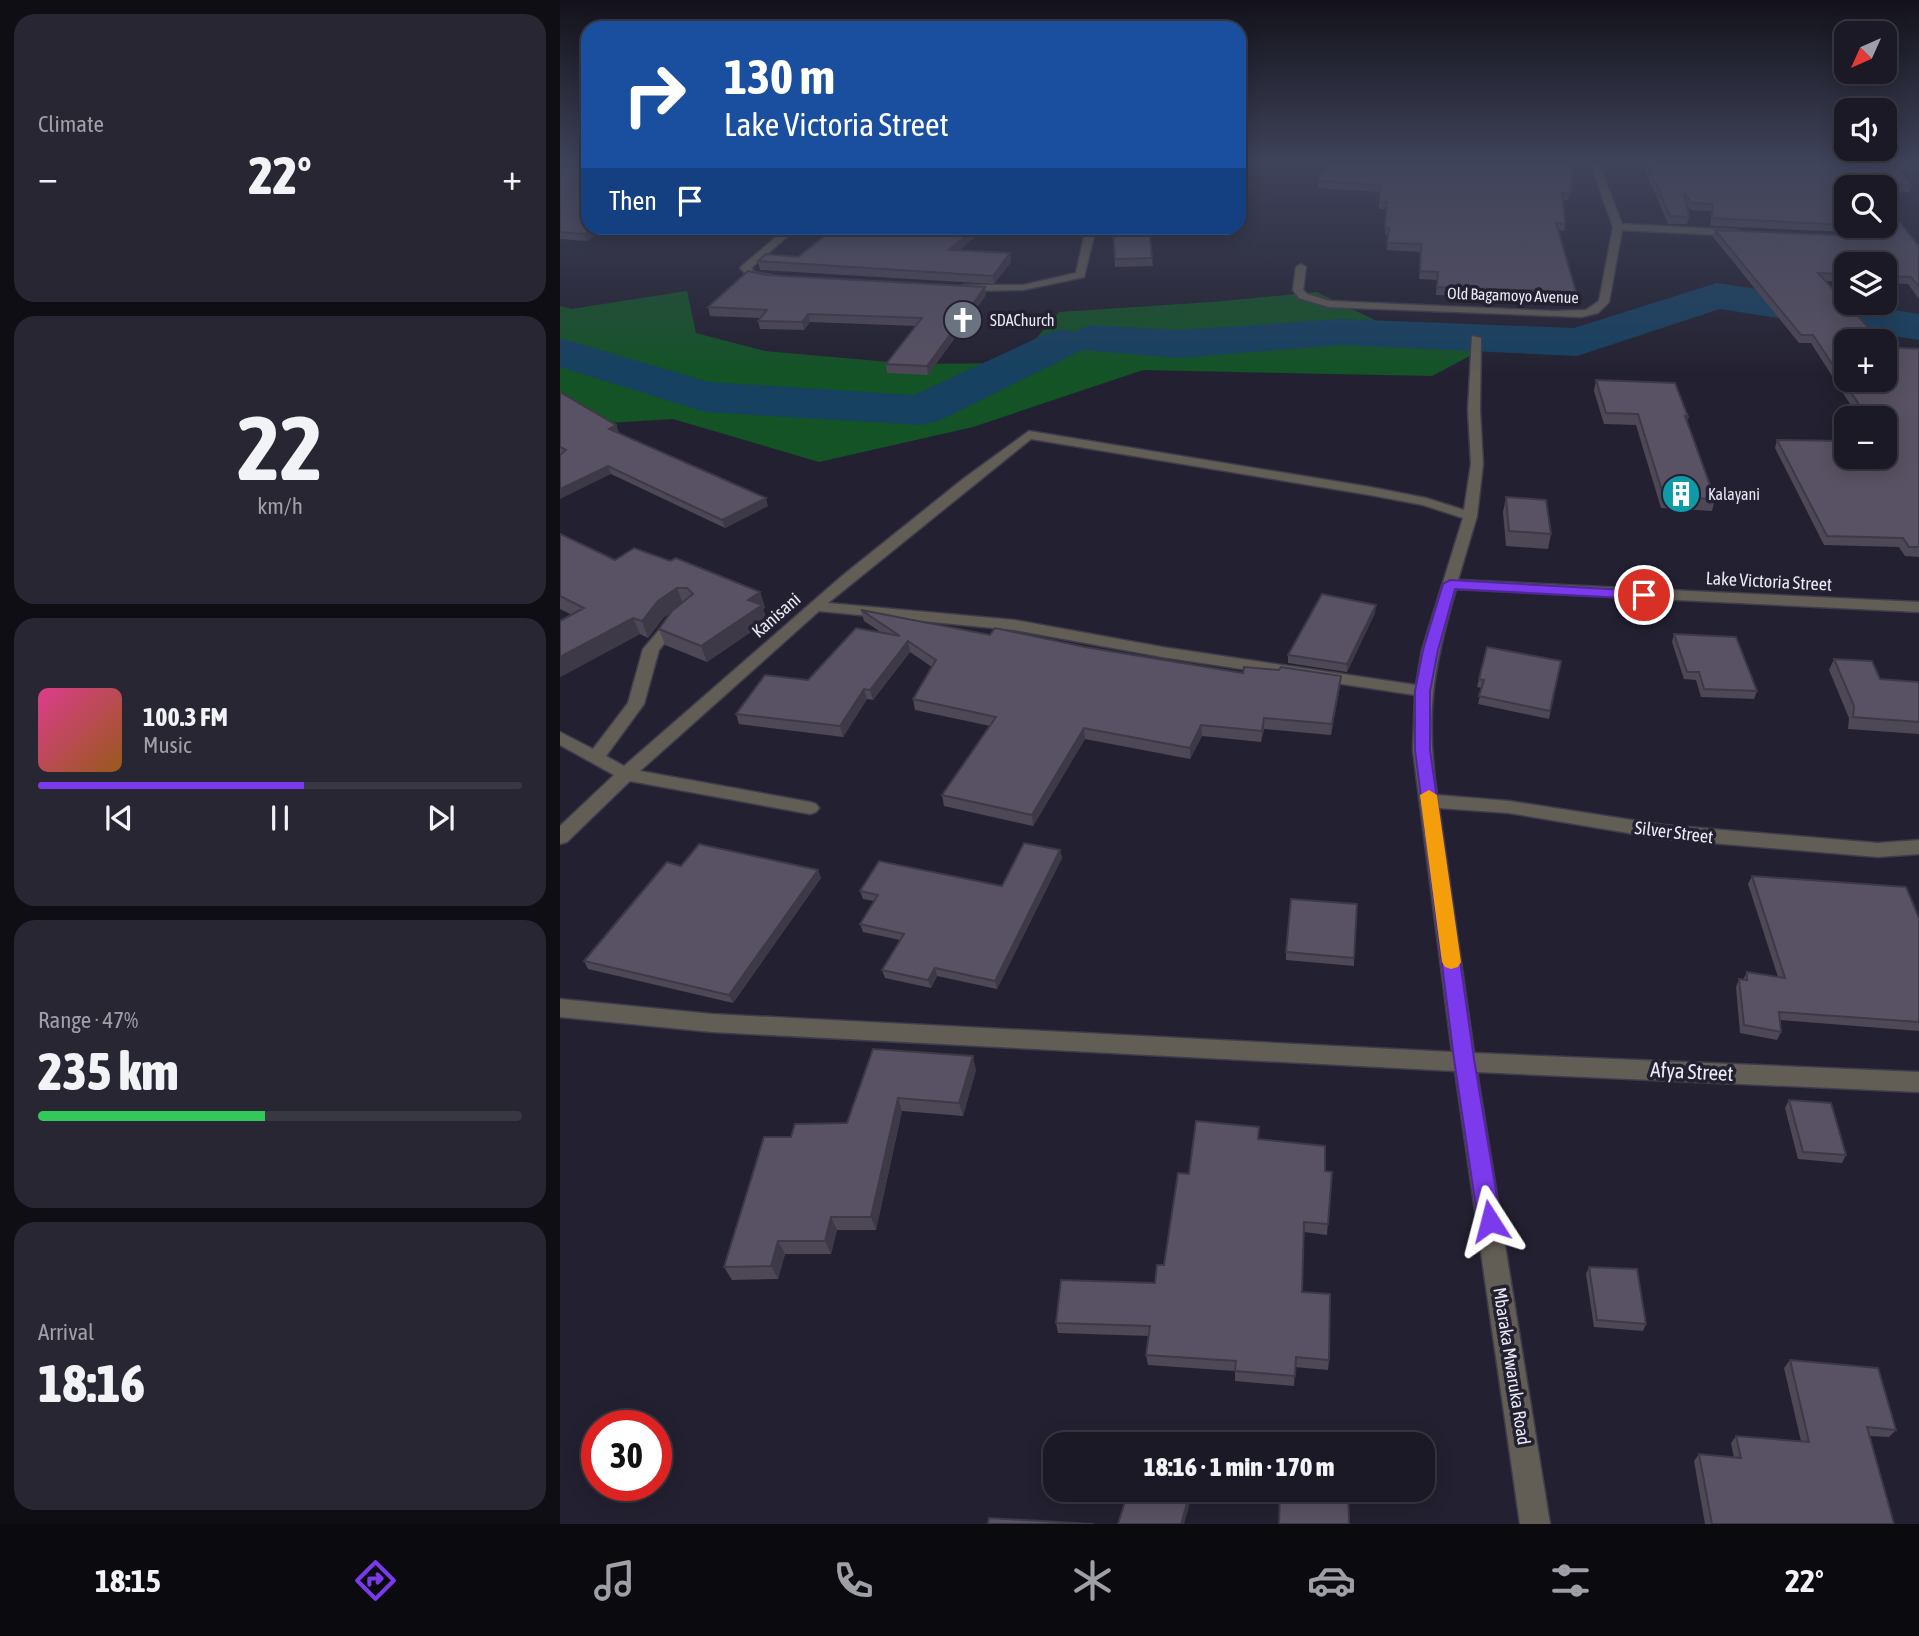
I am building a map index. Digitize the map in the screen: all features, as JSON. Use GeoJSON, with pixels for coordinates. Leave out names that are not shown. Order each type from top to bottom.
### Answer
{"type":"FeatureCollection","features":[{"type":"Feature","properties":{"kind":"street","name":"Old Bagamoyo Avenue"},"geometry":{"type":"LineString","coordinates":[[1301,267],[1298,290],[1303,296],[1329,304],[1554,314],[1589,313],[1604,302],[1617,233]]}},
{"type":"Feature","properties":{"kind":"street"},"geometry":{"type":"LineString","coordinates":[[1735,233],[1752,234]]}},
{"type":"Feature","properties":{"kind":"street"},"geometry":{"type":"LineString","coordinates":[[780,278],[758,276],[746,272],[745,268],[784,235]]}},
{"type":"Feature","properties":{"kind":"street"},"geometry":{"type":"LineString","coordinates":[[957,288],[1023,289],[1056,284],[1081,275],[1090,235]]}},
{"type":"Feature","properties":{"kind":"street","name":"Mbaraka Mwaruka Road"},"geometry":{"type":"LineString","coordinates":[[1476,338],[1474,410],[1477,464],[1470,516],[1430,650],[1423,691],[1422,750],[1464,1059],[1535,1524]]}},
{"type":"Feature","properties":{"kind":"street","name":"Kanisani"},"geometry":{"type":"LineString","coordinates":[[560,837],[625,774],[815,606],[944,499],[1029,435],[1370,491],[1426,502],[1470,516]]}},
{"type":"Feature","properties":{"kind":"street","name":"Lake Victoria Street"},"geometry":{"type":"LineString","coordinates":[[1450,584],[1919,607]]}},
{"type":"Feature","properties":{"kind":"street"},"geometry":{"type":"LineString","coordinates":[[815,606],[1014,625],[1162,652],[1423,691]]}},
{"type":"Feature","properties":{"kind":"street"},"geometry":{"type":"LineString","coordinates":[[596,758],[636,704],[651,649],[671,622],[688,610]]}},
{"type":"Feature","properties":{"kind":"street"},"geometry":{"type":"LineString","coordinates":[[560,738],[625,774],[810,808]]}},
{"type":"Feature","properties":{"kind":"street","name":"Silver Street"},"geometry":{"type":"LineString","coordinates":[[1429,801],[1509,807],[1664,832],[1878,850],[1919,847]]}},
{"type":"Feature","properties":{"kind":"street","name":"Afya Street"},"geometry":{"type":"LineString","coordinates":[[560,1008],[712,1023],[1224,1051],[1464,1059],[1919,1082]]}},
{"type":"Feature","properties":{"kind":"green space"},"geometry":{"type":"Polygon","coordinates":[[[687,291],[696,333],[765,351],[912,364],[1015,363],[1059,312],[1317,292],[1391,328],[1515,332],[1432,376],[1143,370],[973,427],[819,462],[673,419],[560,426],[560,306],[571,309],[687,291]]]}},
{"type":"Feature","properties":{"kind":"building"},"geometry":{"type":"Polygon","coordinates":[[[1388,233],[1559,233],[1576,292],[1437,287],[1438,272],[1420,271],[1421,244],[1387,243],[1388,233]]]}},
{"type":"Feature","properties":{"kind":"building"},"geometry":{"type":"Polygon","coordinates":[[[1718,233],[1834,235],[1834,238],[1897,238],[1897,233],[1909,233],[1919,246],[1919,287],[1911,277],[1897,276],[1897,252],[1834,252],[1834,274],[1818,273],[1834,290],[1834,315],[1857,315],[1870,329],[1834,329],[1834,367],[1813,335],[1801,335],[1718,233]]]}},
{"type":"Feature","properties":{"kind":"building"},"geometry":{"type":"Polygon","coordinates":[[[826,235],[967,235],[949,250],[1010,253],[993,276],[758,261],[766,254],[798,257],[826,235]]]}},
{"type":"Feature","properties":{"kind":"building"},"geometry":{"type":"Polygon","coordinates":[[[1113,235],[1150,235],[1152,258],[1115,259],[1113,235]]]}},
{"type":"Feature","properties":{"kind":"building"},"geometry":{"type":"Polygon","coordinates":[[[748,271],[765,275],[985,287],[927,366],[886,364],[922,318],[808,314],[802,322],[758,321],[767,310],[708,307],[748,271]]]}},
{"type":"Feature","properties":{"kind":"building"},"geometry":{"type":"Polygon","coordinates":[[[1897,348],[1919,349],[1919,547],[1909,547],[1903,538],[1827,536],[1777,440],[1834,441],[1834,469],[1897,469],[1897,406],[1860,406],[1851,392],[1897,392],[1897,348]]]}},
{"type":"Feature","properties":{"kind":"building"},"geometry":{"type":"Polygon","coordinates":[[[1596,380],[1675,383],[1715,499],[1664,497],[1638,414],[1606,413],[1596,380]]]}},
{"type":"Feature","properties":{"kind":"building"},"geometry":{"type":"Polygon","coordinates":[[[560,392],[616,425],[609,429],[766,498],[722,520],[608,466],[560,489],[560,455],[566,450],[560,447],[560,392]]]}},
{"type":"Feature","properties":{"kind":"building"},"geometry":{"type":"Polygon","coordinates":[[[1506,497],[1546,500],[1551,534],[1509,531],[1506,497]]]}},
{"type":"Feature","properties":{"kind":"building"},"geometry":{"type":"Polygon","coordinates":[[[560,534],[615,560],[634,548],[670,561],[676,558],[760,592],[748,600],[762,605],[701,646],[659,629],[672,611],[693,594],[687,588],[677,588],[658,601],[642,621],[633,618],[560,657],[560,621],[584,608],[560,596],[560,534]]]}},
{"type":"Feature","properties":{"kind":"building"},"geometry":{"type":"Polygon","coordinates":[[[1322,594],[1376,605],[1347,664],[1288,655],[1322,594]]]}},
{"type":"Feature","properties":{"kind":"building"},"geometry":{"type":"Polygon","coordinates":[[[861,610],[990,635],[995,628],[1085,647],[1243,673],[1244,667],[1279,670],[1281,667],[1341,676],[1332,724],[1264,718],[1262,731],[1201,725],[1190,748],[1084,728],[1032,815],[942,795],[996,717],[913,699],[936,660],[908,641],[870,690],[864,689],[840,726],[736,714],[765,675],[808,680],[856,628],[900,636],[861,610]]]}},
{"type":"Feature","properties":{"kind":"building"},"geometry":{"type":"Polygon","coordinates":[[[1674,634],[1736,637],[1757,691],[1704,689],[1699,672],[1687,672],[1674,634]]]}},
{"type":"Feature","properties":{"kind":"building"},"geometry":{"type":"Polygon","coordinates":[[[1487,647],[1561,661],[1550,711],[1479,696],[1484,680],[1479,679],[1487,647]]]}},
{"type":"Feature","properties":{"kind":"building"},"geometry":{"type":"Polygon","coordinates":[[[1834,659],[1872,661],[1880,679],[1919,682],[1919,722],[1853,717],[1854,706],[1834,659]]]}},
{"type":"Feature","properties":{"kind":"building"},"geometry":{"type":"Polygon","coordinates":[[[1024,843],[1060,850],[995,981],[935,968],[928,980],[882,970],[904,934],[860,924],[878,895],[860,891],[879,861],[1002,886],[1024,843]]]}},
{"type":"Feature","properties":{"kind":"building"},"geometry":{"type":"Polygon","coordinates":[[[699,844],[818,870],[729,995],[584,961],[667,862],[681,866],[699,844]]]}},
{"type":"Feature","properties":{"kind":"building"},"geometry":{"type":"Polygon","coordinates":[[[1752,876],[1906,887],[1919,918],[1919,1022],[1779,1012],[1781,1032],[1744,1025],[1739,979],[1747,980],[1747,972],[1785,978],[1752,876]]]}},
{"type":"Feature","properties":{"kind":"building"},"geometry":{"type":"Polygon","coordinates":[[[1291,899],[1357,904],[1354,958],[1286,952],[1291,899]]]}},
{"type":"Feature","properties":{"kind":"building"},"geometry":{"type":"Polygon","coordinates":[[[873,1049],[973,1056],[959,1103],[898,1098],[871,1217],[831,1217],[825,1241],[778,1241],[771,1266],[724,1267],[764,1137],[791,1137],[795,1124],[847,1123],[873,1049]]]}},
{"type":"Feature","properties":{"kind":"building"},"geometry":{"type":"Polygon","coordinates":[[[1789,1100],[1831,1103],[1846,1155],[1803,1152],[1789,1100]]]}},
{"type":"Feature","properties":{"kind":"building"},"geometry":{"type":"Polygon","coordinates":[[[1196,1121],[1259,1127],[1258,1139],[1325,1146],[1325,1171],[1332,1172],[1328,1224],[1304,1222],[1302,1292],[1330,1294],[1329,1360],[1296,1357],[1295,1376],[1235,1371],[1236,1361],[1146,1355],[1150,1326],[1056,1323],[1061,1280],[1155,1283],[1157,1265],[1164,1265],[1178,1173],[1189,1174],[1196,1121]]]}},
{"type":"Feature","properties":{"kind":"building"},"geometry":{"type":"Polygon","coordinates":[[[1589,1267],[1637,1269],[1646,1324],[1597,1320],[1589,1267]]]}},
{"type":"Feature","properties":{"kind":"building"},"geometry":{"type":"Polygon","coordinates":[[[1790,1360],[1878,1368],[1896,1430],[1867,1427],[1894,1524],[1712,1524],[1699,1454],[1741,1458],[1736,1436],[1809,1442],[1790,1360]]]}},
{"type":"Feature","properties":{"kind":"building"},"geometry":{"type":"Polygon","coordinates":[[[1125,1502],[1187,1502],[1181,1524],[1118,1524],[1125,1502]]]}},
{"type":"Feature","properties":{"kind":"building"},"geometry":{"type":"Polygon","coordinates":[[[1280,1502],[1348,1502],[1349,1524],[1279,1524],[1280,1502]]]}},
{"type":"Feature","properties":{"kind":"building"},"geometry":{"type":"Polygon","coordinates":[[[989,1518],[1094,1524],[988,1524],[989,1518]]]}},
{"type":"Feature","properties":{"kind":"waterway"},"geometry":{"type":"LineString","coordinates":[[1091,339],[1179,344],[1342,332],[1577,342],[1717,296],[1919,327]]}},
{"type":"Feature","properties":{"kind":"waterway"},"geometry":{"type":"LineString","coordinates":[[1906,325],[1919,332]]}},
{"type":"Feature","properties":{"kind":"waterway"},"geometry":{"type":"LineString","coordinates":[[560,352],[705,397],[921,410],[1064,343]]}},
{"type":"Feature","properties":{"kind":"slow traffic"},"geometry":{"type":"LineString","coordinates":[[1429,795],[1451,962]]}},
{"type":"Feature","properties":{"kind":"place","name":"SDAChurch"},"geometry":{"type":"Point","coordinates":[963,320]}},
{"type":"Feature","properties":{"kind":"place","name":"Kalayani"},"geometry":{"type":"Point","coordinates":[1681,494]}},
{"type":"Feature","properties":{"kind":"route"},"geometry":{"type":"LineString","coordinates":[[1490,1221],[1464,1059],[1422,750],[1423,691],[1430,650],[1450,584],[1644,595]]}}]}
